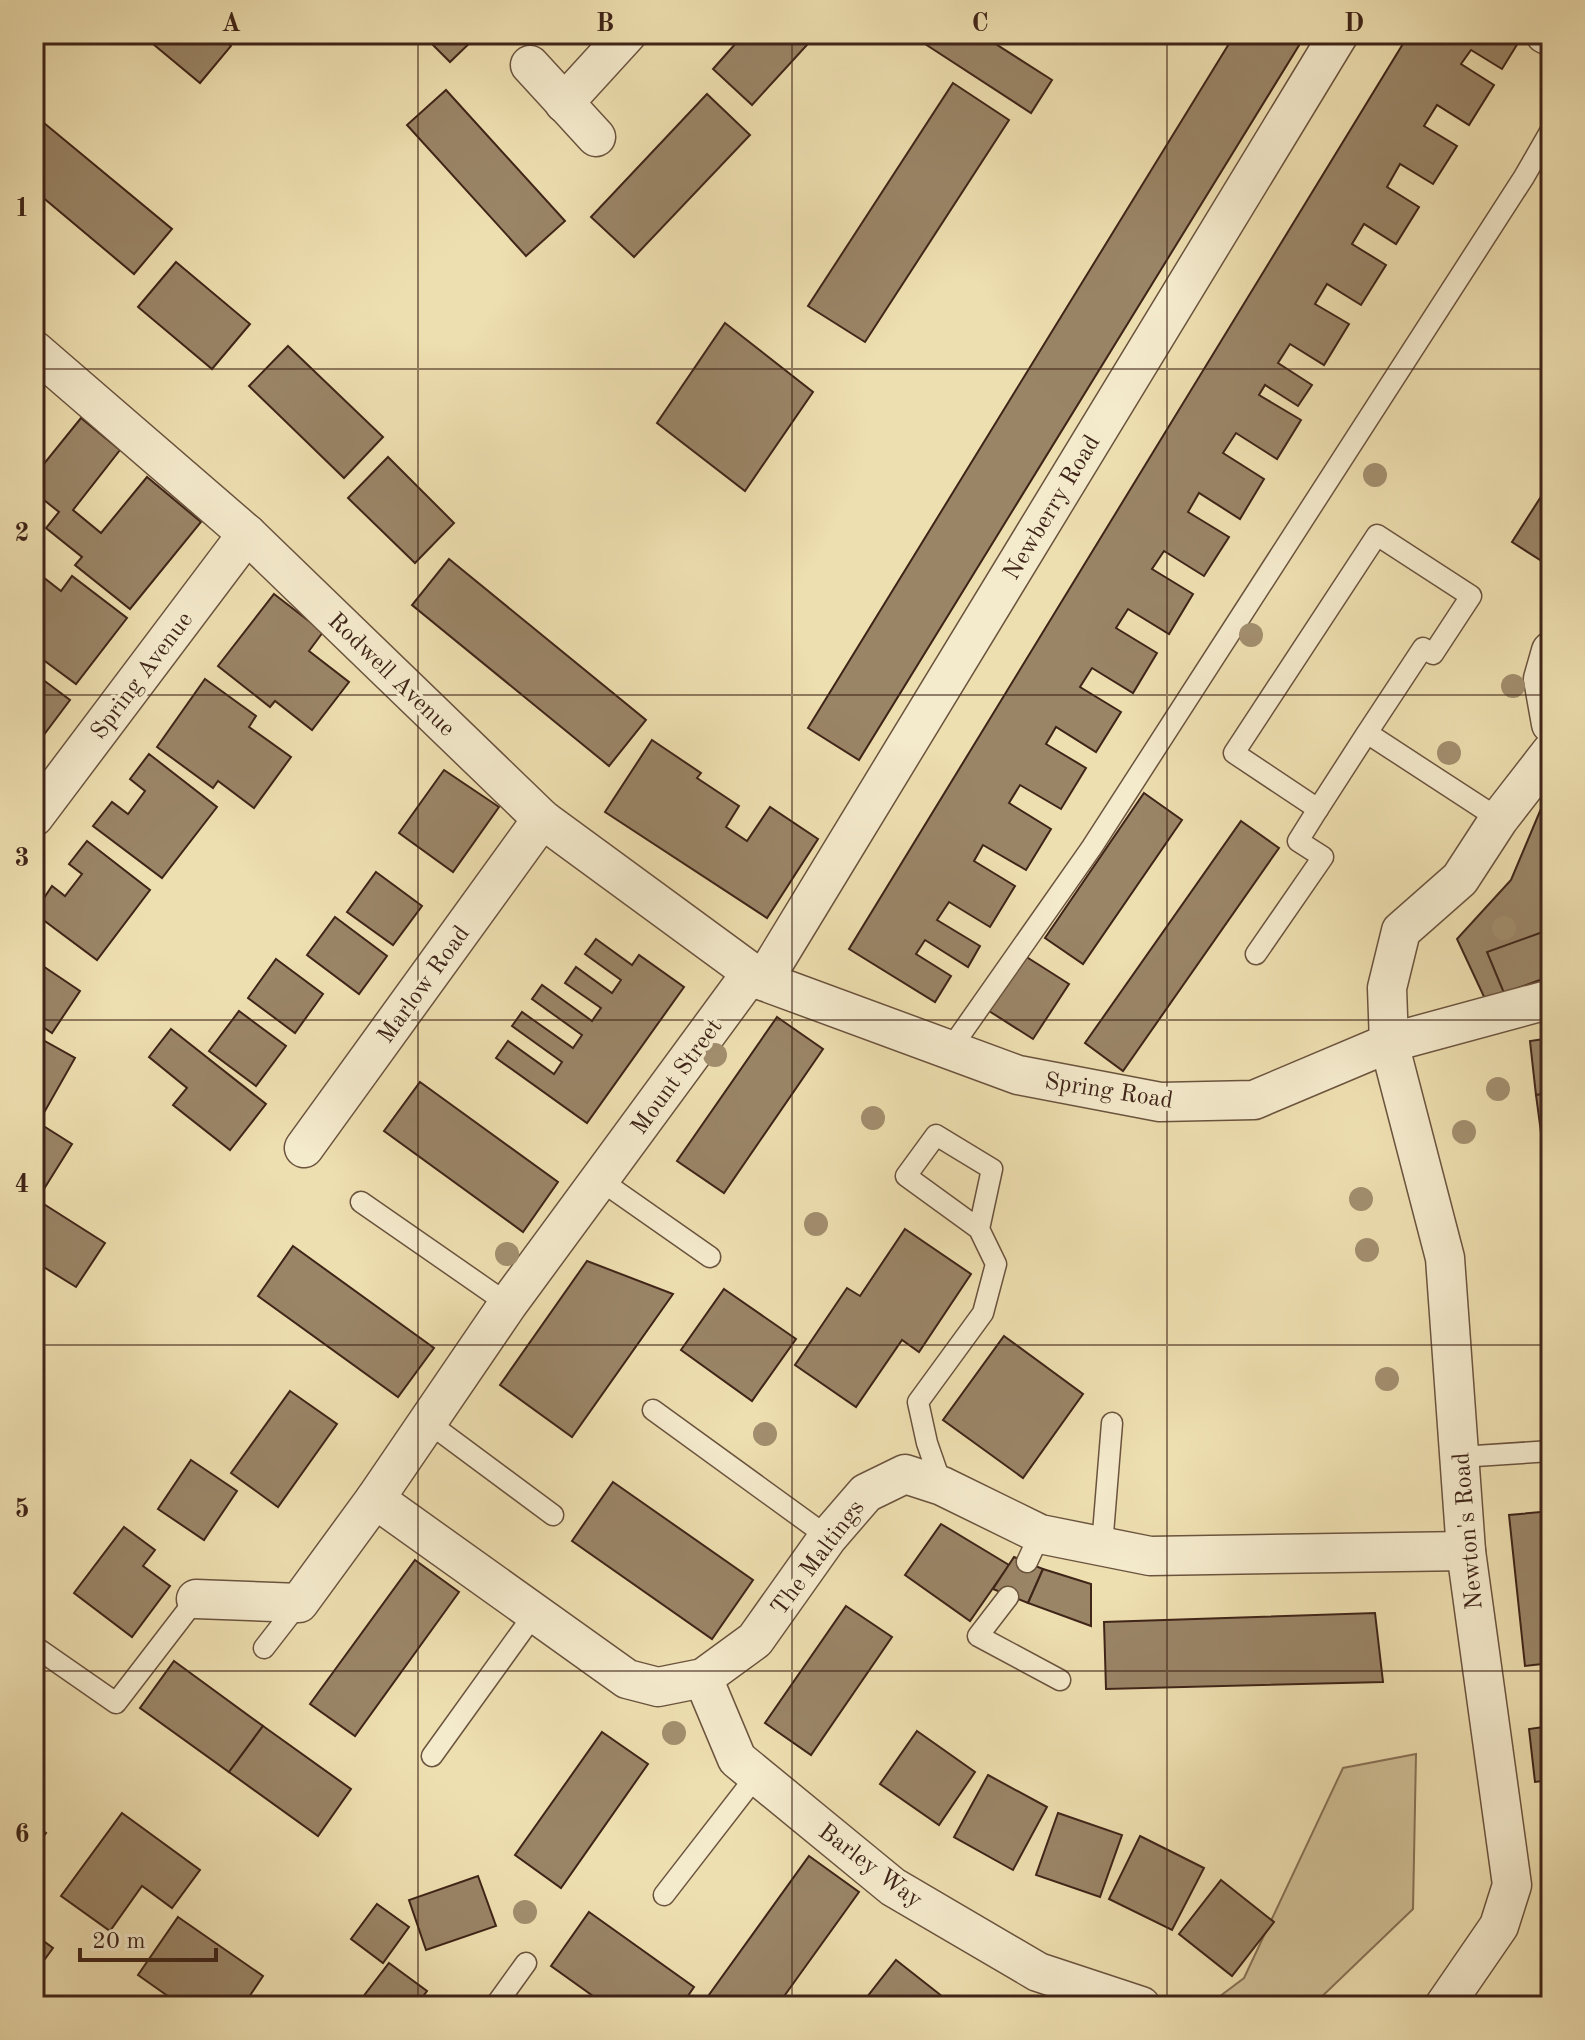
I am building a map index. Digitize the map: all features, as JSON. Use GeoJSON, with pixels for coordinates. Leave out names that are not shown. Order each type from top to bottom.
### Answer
{"type":"FeatureCollection","features":[{"type":"Feature","properties":{"kind":"street"},"geometry":{"type":"LineString","coordinates":[[564,103],[627,34]]}},
{"type":"Feature","properties":{"kind":"street","name":"Newberry Road"},"geometry":{"type":"LineString","coordinates":[[757,976],[1339,34]]}},
{"type":"Feature","properties":{"kind":"street"},"geometry":{"type":"LineString","coordinates":[[1545,34],[1551,37]]}},
{"type":"Feature","properties":{"kind":"street"},"geometry":{"type":"LineString","coordinates":[[530,65],[596,137]]}},
{"type":"Feature","properties":{"kind":"street","name":"Rodwell Avenue"},"geometry":{"type":"LineString","coordinates":[[34,350],[247,534],[542,819],[757,976]]}},
{"type":"Feature","properties":{"kind":"street","name":"Spring Avenue"},"geometry":{"type":"LineString","coordinates":[[34,817],[247,534]]}},
{"type":"Feature","properties":{"kind":"street"},"geometry":{"type":"LineString","coordinates":[[1551,651],[1543,679],[1551,724]]}},
{"type":"Feature","properties":{"kind":"street","name":"Newton's Road"},"geometry":{"type":"LineString","coordinates":[[1444,2006],[1499,1926],[1512,1885],[1466,1551],[1445,1258],[1389,1043],[1387,988],[1401,931],[1460,879],[1499,819],[1551,752]]}},
{"type":"Feature","properties":{"kind":"street","name":"Marlow Road"},"geometry":{"type":"LineString","coordinates":[[304,1148],[542,819]]}},
{"type":"Feature","properties":{"kind":"street","name":"Spring Road"},"geometry":{"type":"LineString","coordinates":[[757,976],[1018,1075],[1160,1102],[1254,1100],[1389,1043],[1551,999]]}},
{"type":"Feature","properties":{"kind":"street","name":"Mount Street"},"geometry":{"type":"LineString","coordinates":[[600,1180],[757,976]]}},
{"type":"Feature","properties":{"kind":"street"},"geometry":{"type":"LineString","coordinates":[[196,1599],[299,1603],[429,1423],[508,1304],[600,1180]]}},
{"type":"Feature","properties":{"kind":"street","name":"The Maltings"},"geometry":{"type":"LineString","coordinates":[[375,1499],[627,1679],[658,1687],[703,1678],[755,1640],[828,1537],[866,1493],[905,1474],[942,1486],[1034,1548],[1102,1546],[1150,1556],[1466,1551]]}},
{"type":"Feature","properties":{"kind":"street","name":"Barley Way"},"geometry":{"type":"LineString","coordinates":[[703,1678],[737,1759],[893,1887],[1038,1972],[1141,2006]]}},
{"type":"Feature","properties":{"kind":"lane"},"geometry":{"type":"LineString","coordinates":[[951,1048],[1092,847],[1524,177],[1551,130]]}},
{"type":"Feature","properties":{"kind":"lane"},"geometry":{"type":"LineString","coordinates":[[1256,954],[1323,857],[1298,841],[1423,648],[1433,654],[1471,596],[1377,535],[1234,753],[1318,809]]}},
{"type":"Feature","properties":{"kind":"lane"},"geometry":{"type":"LineString","coordinates":[[1367,733],[1499,819]]}},
{"type":"Feature","properties":{"kind":"lane"},"geometry":{"type":"LineString","coordinates":[[942,1486],[927,1443],[918,1402],[983,1313],[996,1264],[979,1229],[906,1176],[936,1135],[992,1169],[979,1229]]}},
{"type":"Feature","properties":{"kind":"lane"},"geometry":{"type":"LineString","coordinates":[[600,1180],[710,1257]]}},
{"type":"Feature","properties":{"kind":"lane"},"geometry":{"type":"LineString","coordinates":[[361,1202],[508,1304]]}},
{"type":"Feature","properties":{"kind":"lane"},"geometry":{"type":"LineString","coordinates":[[653,1410],[828,1537]]}},
{"type":"Feature","properties":{"kind":"lane"},"geometry":{"type":"LineString","coordinates":[[429,1423],[553,1515]]}},
{"type":"Feature","properties":{"kind":"lane"},"geometry":{"type":"LineString","coordinates":[[1102,1546],[1112,1423]]}},
{"type":"Feature","properties":{"kind":"lane"},"geometry":{"type":"LineString","coordinates":[[1460,1457],[1551,1451]]}},
{"type":"Feature","properties":{"kind":"lane"},"geometry":{"type":"LineString","coordinates":[[1008,1597],[978,1636],[1060,1680]]}},
{"type":"Feature","properties":{"kind":"lane"},"geometry":{"type":"LineString","coordinates":[[34,1646],[116,1703],[196,1599]]}},
{"type":"Feature","properties":{"kind":"lane"},"geometry":{"type":"LineString","coordinates":[[264,1648],[299,1603]]}},
{"type":"Feature","properties":{"kind":"lane"},"geometry":{"type":"LineString","coordinates":[[432,1756],[535,1613]]}},
{"type":"Feature","properties":{"kind":"lane"},"geometry":{"type":"LineString","coordinates":[[664,1895],[757,1775]]}},
{"type":"Feature","properties":{"kind":"lane"},"geometry":{"type":"LineString","coordinates":[[495,2006],[526,1963]]}},
{"type":"Feature","properties":{"kind":"shaded area"},"geometry":{"type":"Polygon","coordinates":[[[1416,1754],[1413,1909],[1312,2006],[1207,2006],[1244,1978],[1343,1768],[1416,1754]]]}},
{"type":"Feature","properties":{"kind":"building"},"geometry":{"type":"Polygon","coordinates":[[[141,34],[216,34],[231,46],[200,83],[141,34]]]}},
{"type":"Feature","properties":{"kind":"building"},"geometry":{"type":"Polygon","coordinates":[[[422,34],[479,34],[450,62],[422,34]]]}},
{"type":"Feature","properties":{"kind":"building"},"geometry":{"type":"Polygon","coordinates":[[[744,34],[817,34],[752,105],[713,69],[744,34]]]}},
{"type":"Feature","properties":{"kind":"building"},"geometry":{"type":"Polygon","coordinates":[[[927,34],[980,34],[1052,80],[1031,113],[922,42],[927,34]]]}},
{"type":"Feature","properties":{"kind":"building"},"geometry":{"type":"Polygon","coordinates":[[[1235,34],[1306,34],[859,760],[808,728],[1235,34]]]}},
{"type":"Feature","properties":{"kind":"building"},"geometry":{"type":"Polygon","coordinates":[[[1409,34],[1504,34],[1518,43],[1502,69],[1471,50],[1461,64],[1494,85],[1469,125],[1437,105],[1424,126],[1457,146],[1433,184],[1400,164],[1387,187],[1419,207],[1396,244],[1364,224],[1352,244],[1386,265],[1361,305],[1327,284],[1315,304],[1349,324],[1324,365],[1290,344],[1278,363],[1312,385],[1298,406],[1265,385],[1259,395],[1301,420],[1277,459],[1236,433],[1223,453],[1264,479],[1240,519],[1199,493],[1188,512],[1229,537],[1204,576],[1164,551],[1152,569],[1193,594],[1169,634],[1128,609],[1116,628],[1157,653],[1133,693],[1092,668],[1080,687],[1121,712],[1096,752],[1056,727],[1046,744],[1086,768],[1061,809],[1020,785],[1009,803],[1051,829],[1026,870],[983,845],[974,861],[1015,886],[990,927],[949,902],[937,920],[980,946],[968,967],[925,940],[916,954],[951,976],[935,1002],[849,949],[1409,34]]]}},
{"type":"Feature","properties":{"kind":"building"},"geometry":{"type":"Polygon","coordinates":[[[953,83],[1009,120],[865,342],[808,306],[953,83]]]}},
{"type":"Feature","properties":{"kind":"building"},"geometry":{"type":"Polygon","coordinates":[[[446,90],[565,221],[526,256],[407,125],[446,90]]]}},
{"type":"Feature","properties":{"kind":"building"},"geometry":{"type":"Polygon","coordinates":[[[707,94],[750,135],[634,257],[591,217],[707,94]]]}},
{"type":"Feature","properties":{"kind":"building"},"geometry":{"type":"Polygon","coordinates":[[[44,123],[172,229],[134,274],[34,190],[34,134],[44,123]]]}},
{"type":"Feature","properties":{"kind":"building"},"geometry":{"type":"Polygon","coordinates":[[[176,262],[250,324],[212,369],[138,307],[176,262]]]}},
{"type":"Feature","properties":{"kind":"building"},"geometry":{"type":"Polygon","coordinates":[[[725,323],[813,392],[745,491],[657,423],[725,323]]]}},
{"type":"Feature","properties":{"kind":"building"},"geometry":{"type":"Polygon","coordinates":[[[288,346],[383,437],[344,478],[249,386],[288,346]]]}},
{"type":"Feature","properties":{"kind":"building"},"geometry":{"type":"Polygon","coordinates":[[[81,418],[120,450],[73,510],[101,533],[147,477],[201,522],[130,609],[75,565],[82,557],[46,528],[59,512],[34,492],[34,476],[81,418]]]}},
{"type":"Feature","properties":{"kind":"building"},"geometry":{"type":"Polygon","coordinates":[[[388,457],[454,523],[415,563],[348,498],[388,457]]]}},
{"type":"Feature","properties":{"kind":"building"},"geometry":{"type":"Polygon","coordinates":[[[1551,481],[1551,567],[1512,542],[1551,481]]]}},
{"type":"Feature","properties":{"kind":"building"},"geometry":{"type":"Polygon","coordinates":[[[449,559],[646,720],[609,766],[412,605],[449,559]]]}},
{"type":"Feature","properties":{"kind":"building"},"geometry":{"type":"Polygon","coordinates":[[[34,570],[61,591],[72,576],[127,618],[76,684],[34,653],[34,570]]]}},
{"type":"Feature","properties":{"kind":"building"},"geometry":{"type":"Polygon","coordinates":[[[274,594],[323,632],[309,651],[349,682],[312,730],[275,701],[270,707],[218,666],[274,594]]]}},
{"type":"Feature","properties":{"kind":"building"},"geometry":{"type":"Polygon","coordinates":[[[34,673],[70,700],[34,748],[34,673]]]}},
{"type":"Feature","properties":{"kind":"building"},"geometry":{"type":"Polygon","coordinates":[[[205,679],[256,716],[249,727],[291,757],[254,808],[218,781],[213,788],[157,747],[205,679]]]}},
{"type":"Feature","properties":{"kind":"building"},"geometry":{"type":"Polygon","coordinates":[[[652,740],[701,773],[697,778],[739,806],[726,827],[747,841],[770,807],[818,839],[767,918],[605,812],[652,740]]]}},
{"type":"Feature","properties":{"kind":"building"},"geometry":{"type":"Polygon","coordinates":[[[149,754],[217,807],[162,878],[93,826],[112,802],[128,814],[145,791],[130,779],[149,754]]]}},
{"type":"Feature","properties":{"kind":"building"},"geometry":{"type":"Polygon","coordinates":[[[444,770],[499,807],[453,872],[399,833],[444,770]]]}},
{"type":"Feature","properties":{"kind":"building"},"geometry":{"type":"Polygon","coordinates":[[[1551,785],[1551,982],[1486,1001],[1457,939],[1511,880],[1551,785]]]}},
{"type":"Feature","properties":{"kind":"building"},"geometry":{"type":"Polygon","coordinates":[[[1144,793],[1182,820],[1083,964],[1045,938],[1144,793]]]}},
{"type":"Feature","properties":{"kind":"building"},"geometry":{"type":"Polygon","coordinates":[[[1241,821],[1279,848],[1123,1071],[1085,1043],[1241,821]]]}},
{"type":"Feature","properties":{"kind":"building"},"geometry":{"type":"Polygon","coordinates":[[[87,841],[150,890],[97,960],[34,913],[52,886],[65,896],[82,874],[69,864],[87,841]]]}},
{"type":"Feature","properties":{"kind":"building"},"geometry":{"type":"Polygon","coordinates":[[[376,872],[422,906],[393,945],[347,912],[376,872]]]}},
{"type":"Feature","properties":{"kind":"building"},"geometry":{"type":"Polygon","coordinates":[[[335,917],[387,956],[359,994],[307,955],[335,917]]]}},
{"type":"Feature","properties":{"kind":"building"},"geometry":{"type":"Polygon","coordinates":[[[1551,929],[1551,976],[1504,993],[1487,952],[1551,929]]]}},
{"type":"Feature","properties":{"kind":"building"},"geometry":{"type":"Polygon","coordinates":[[[596,939],[632,965],[639,955],[684,987],[587,1123],[496,1058],[508,1041],[554,1074],[562,1062],[512,1026],[522,1012],[573,1048],[582,1035],[532,999],[542,985],[592,1021],[601,1008],[565,983],[576,967],[612,993],[621,980],[585,954],[596,939]]]}},
{"type":"Feature","properties":{"kind":"building"},"geometry":{"type":"Polygon","coordinates":[[[1025,956],[1069,984],[1033,1039],[989,1011],[1025,956]]]}},
{"type":"Feature","properties":{"kind":"building"},"geometry":{"type":"Polygon","coordinates":[[[276,959],[323,994],[295,1033],[248,998],[276,959]]]}},
{"type":"Feature","properties":{"kind":"building"},"geometry":{"type":"Polygon","coordinates":[[[34,960],[80,991],[52,1033],[34,1021],[34,960]]]}},
{"type":"Feature","properties":{"kind":"building"},"geometry":{"type":"Polygon","coordinates":[[[239,1011],[286,1046],[256,1086],[209,1051],[239,1011]]]}},
{"type":"Feature","properties":{"kind":"building"},"geometry":{"type":"Polygon","coordinates":[[[777,1017],[823,1049],[724,1193],[677,1161],[777,1017]]]}},
{"type":"Feature","properties":{"kind":"building"},"geometry":{"type":"Polygon","coordinates":[[[171,1029],[266,1104],[230,1150],[173,1105],[187,1088],[149,1057],[171,1029]]]}},
{"type":"Feature","properties":{"kind":"building"},"geometry":{"type":"Polygon","coordinates":[[[34,1035],[75,1058],[41,1118],[34,1114],[34,1035]]]}},
{"type":"Feature","properties":{"kind":"building"},"geometry":{"type":"Polygon","coordinates":[[[1551,1038],[1551,1093],[1536,1095],[1530,1041],[1551,1038]]]}},
{"type":"Feature","properties":{"kind":"building"},"geometry":{"type":"Polygon","coordinates":[[[420,1082],[558,1182],[523,1232],[384,1131],[420,1082]]]}},
{"type":"Feature","properties":{"kind":"building"},"geometry":{"type":"Polygon","coordinates":[[[1551,1093],[1551,1139],[1542,1140],[1536,1095],[1551,1093]]]}},
{"type":"Feature","properties":{"kind":"building"},"geometry":{"type":"Polygon","coordinates":[[[34,1120],[72,1144],[44,1189],[34,1183],[34,1120]]]}},
{"type":"Feature","properties":{"kind":"building"},"geometry":{"type":"Polygon","coordinates":[[[1551,1139],[1551,1212],[1549,1212],[1542,1140],[1551,1139]]]}},
{"type":"Feature","properties":{"kind":"building"},"geometry":{"type":"Polygon","coordinates":[[[39,1201],[105,1243],[76,1287],[34,1261],[34,1208],[39,1201]]]}},
{"type":"Feature","properties":{"kind":"building"},"geometry":{"type":"Polygon","coordinates":[[[905,1229],[971,1274],[919,1352],[902,1340],[856,1407],[795,1365],[847,1288],[860,1296],[905,1229]]]}},
{"type":"Feature","properties":{"kind":"building"},"geometry":{"type":"Polygon","coordinates":[[[293,1246],[434,1348],[398,1397],[258,1296],[293,1246]]]}},
{"type":"Feature","properties":{"kind":"building"},"geometry":{"type":"Polygon","coordinates":[[[587,1261],[673,1294],[572,1437],[500,1385],[587,1261]]]}},
{"type":"Feature","properties":{"kind":"building"},"geometry":{"type":"Polygon","coordinates":[[[724,1289],[796,1339],[752,1401],[681,1350],[724,1289]]]}},
{"type":"Feature","properties":{"kind":"building"},"geometry":{"type":"Polygon","coordinates":[[[1004,1336],[1083,1394],[1023,1478],[943,1420],[1004,1336]]]}},
{"type":"Feature","properties":{"kind":"building"},"geometry":{"type":"Polygon","coordinates":[[[290,1391],[337,1424],[278,1507],[231,1473],[290,1391]]]}},
{"type":"Feature","properties":{"kind":"building"},"geometry":{"type":"Polygon","coordinates":[[[191,1460],[237,1491],[204,1540],[158,1509],[191,1460]]]}},
{"type":"Feature","properties":{"kind":"building"},"geometry":{"type":"Polygon","coordinates":[[[613,1482],[753,1580],[712,1639],[572,1541],[613,1482]]]}},
{"type":"Feature","properties":{"kind":"building"},"geometry":{"type":"Polygon","coordinates":[[[1551,1511],[1551,1663],[1525,1666],[1509,1515],[1551,1511]]]}},
{"type":"Feature","properties":{"kind":"building"},"geometry":{"type":"Polygon","coordinates":[[[941,1524],[1009,1565],[970,1621],[905,1575],[941,1524]]]}},
{"type":"Feature","properties":{"kind":"building"},"geometry":{"type":"Polygon","coordinates":[[[124,1527],[155,1550],[143,1566],[170,1586],[132,1637],[74,1593],[124,1527]]]}},
{"type":"Feature","properties":{"kind":"building"},"geometry":{"type":"Polygon","coordinates":[[[1014,1557],[1043,1569],[1028,1603],[993,1589],[1014,1557]]]}},
{"type":"Feature","properties":{"kind":"building"},"geometry":{"type":"Polygon","coordinates":[[[415,1560],[459,1592],[355,1736],[310,1704],[415,1560]]]}},
{"type":"Feature","properties":{"kind":"building"},"geometry":{"type":"Polygon","coordinates":[[[1043,1569],[1091,1584],[1091,1626],[1028,1603],[1043,1569]]]}},
{"type":"Feature","properties":{"kind":"building"},"geometry":{"type":"Polygon","coordinates":[[[846,1606],[892,1637],[811,1755],[765,1723],[846,1606]]]}},
{"type":"Feature","properties":{"kind":"building"},"geometry":{"type":"Polygon","coordinates":[[[1375,1613],[1383,1682],[1106,1689],[1104,1622],[1375,1613]]]}},
{"type":"Feature","properties":{"kind":"building"},"geometry":{"type":"Polygon","coordinates":[[[174,1661],[263,1726],[229,1772],[140,1708],[174,1661]]]}},
{"type":"Feature","properties":{"kind":"building"},"geometry":{"type":"Polygon","coordinates":[[[263,1726],[351,1789],[318,1836],[229,1772],[263,1726]]]}},
{"type":"Feature","properties":{"kind":"building"},"geometry":{"type":"Polygon","coordinates":[[[1551,1726],[1551,1780],[1535,1782],[1529,1729],[1551,1726]]]}},
{"type":"Feature","properties":{"kind":"building"},"geometry":{"type":"Polygon","coordinates":[[[917,1731],[975,1772],[939,1825],[880,1784],[917,1731]]]}},
{"type":"Feature","properties":{"kind":"building"},"geometry":{"type":"Polygon","coordinates":[[[602,1732],[648,1764],[561,1888],[515,1855],[602,1732]]]}},
{"type":"Feature","properties":{"kind":"building"},"geometry":{"type":"Polygon","coordinates":[[[988,1775],[1047,1807],[1013,1870],[954,1837],[988,1775]]]}},
{"type":"Feature","properties":{"kind":"building"},"geometry":{"type":"Polygon","coordinates":[[[122,1813],[200,1870],[172,1908],[142,1886],[110,1931],[61,1896],[122,1813]]]}},
{"type":"Feature","properties":{"kind":"building"},"geometry":{"type":"Polygon","coordinates":[[[1058,1813],[1122,1835],[1100,1897],[1036,1875],[1058,1813]]]}},
{"type":"Feature","properties":{"kind":"building"},"geometry":{"type":"Polygon","coordinates":[[[34,1825],[46,1833],[34,1849],[34,1825]]]}},
{"type":"Feature","properties":{"kind":"building"},"geometry":{"type":"Polygon","coordinates":[[[1140,1836],[1204,1868],[1172,1930],[1109,1899],[1140,1836]]]}},
{"type":"Feature","properties":{"kind":"building"},"geometry":{"type":"Polygon","coordinates":[[[809,1856],[859,1892],[777,2006],[716,2006],[706,1999],[809,1856]]]}},
{"type":"Feature","properties":{"kind":"building"},"geometry":{"type":"Polygon","coordinates":[[[478,1876],[496,1926],[426,1950],[409,1900],[478,1876]]]}},
{"type":"Feature","properties":{"kind":"building"},"geometry":{"type":"Polygon","coordinates":[[[1221,1880],[1274,1922],[1232,1976],[1179,1934],[1221,1880]]]}},
{"type":"Feature","properties":{"kind":"building"},"geometry":{"type":"Polygon","coordinates":[[[377,1904],[409,1927],[383,1963],[351,1939],[377,1904]]]}},
{"type":"Feature","properties":{"kind":"building"},"geometry":{"type":"Polygon","coordinates":[[[589,1912],[694,1987],[681,2006],[607,2006],[551,1966],[589,1912]]]}},
{"type":"Feature","properties":{"kind":"building"},"geometry":{"type":"Polygon","coordinates":[[[178,1917],[263,1976],[243,2006],[182,2006],[138,1975],[178,1917]]]}},
{"type":"Feature","properties":{"kind":"building"},"geometry":{"type":"Polygon","coordinates":[[[34,1934],[53,1948],[34,1974],[34,1934]]]}},
{"type":"Feature","properties":{"kind":"building"},"geometry":{"type":"Polygon","coordinates":[[[896,1960],[952,2004],[860,2006],[896,1960]]]}},
{"type":"Feature","properties":{"kind":"building"},"geometry":{"type":"Polygon","coordinates":[[[389,1963],[427,1991],[416,2006],[356,2006],[389,1963]]]}}]}
